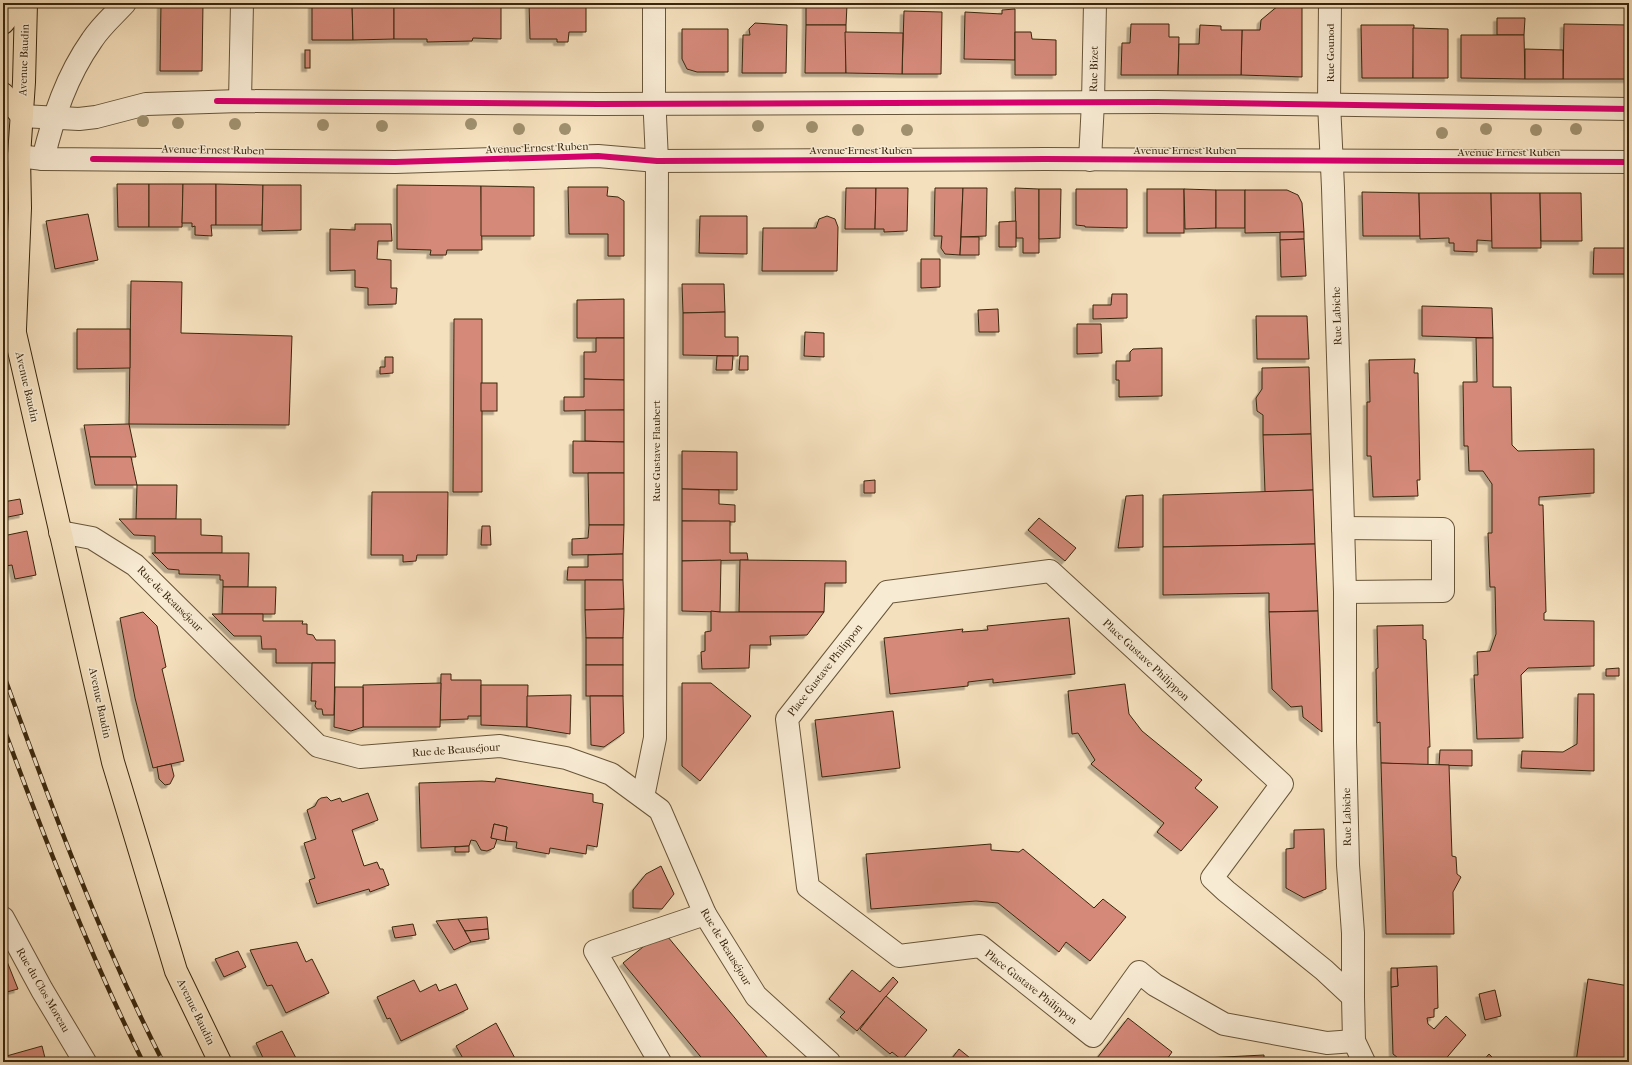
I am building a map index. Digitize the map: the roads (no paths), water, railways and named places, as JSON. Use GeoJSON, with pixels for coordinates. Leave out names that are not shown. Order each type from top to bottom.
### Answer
{"type":"FeatureCollection","features":[{"type":"Feature","properties":{"kind":"main road"},"geometry":{"type":"LineString","coordinates":[[3,23],[19,3]]}},
{"type":"Feature","properties":{"kind":"main road","name":"Avenue Baudin"},"geometry":{"type":"LineString","coordinates":[[15,333],[20,208],[11,155],[22,116],[26,3]]}},
{"type":"Feature","properties":{"kind":"main road"},"geometry":{"type":"LineString","coordinates":[[3,94],[22,116]]}},
{"type":"Feature","properties":{"kind":"main road","name":"Avenue Baudin"},"geometry":{"type":"LineString","coordinates":[[3,308],[15,333],[113,762],[176,971],[220,1062]]}},
{"type":"Feature","properties":{"kind":"street"},"geometry":{"type":"LineString","coordinates":[[43,159],[54,118],[72,72],[93,38],[125,3]]}},
{"type":"Feature","properties":{"kind":"street"},"geometry":{"type":"LineString","coordinates":[[240,101],[242,3]]}},
{"type":"Feature","properties":{"kind":"street","name":"Rue Gustave Flaubert"},"geometry":{"type":"LineString","coordinates":[[642,797],[654,738],[657,161],[654,104],[654,3]]}},
{"type":"Feature","properties":{"kind":"street","name":"Rue Bizet"},"geometry":{"type":"LineString","coordinates":[[1090,160],[1095,3]]}},
{"type":"Feature","properties":{"kind":"street","name":"Rue Gounod"},"geometry":{"type":"LineString","coordinates":[[1329,103],[1330,3]]}},
{"type":"Feature","properties":{"kind":"street"},"geometry":{"type":"LineString","coordinates":[[22,116],[80,119],[96,117],[146,104],[240,101],[654,104],[1093,102],[1329,103],[1385,106],[1629,109]]}},
{"type":"Feature","properties":{"kind":"street","name":"Rue Labiche"},"geometry":{"type":"LineString","coordinates":[[1329,103],[1345,592],[1345,742],[1348,865],[1353,933],[1354,1041]]}},
{"type":"Feature","properties":{"kind":"street","name":"Avenue Ernest Ruben"},"geometry":{"type":"LineString","coordinates":[[11,155],[43,159],[395,162],[598,156],[657,161],[1090,160],[1629,162]]}},
{"type":"Feature","properties":{"kind":"street"},"geometry":{"type":"LineString","coordinates":[[1343,528],[1443,529],[1443,591],[1345,592]]}},
{"type":"Feature","properties":{"kind":"street","name":"Rue de Beauséjour"},"geometry":{"type":"LineString","coordinates":[[60,532],[92,538],[135,565],[318,746],[360,757],[500,746],[566,758],[611,774],[660,810],[705,914],[756,996],[829,1062]]}},
{"type":"Feature","properties":{"kind":"street","name":"Place Gustave Philippon"},"geometry":{"type":"LineString","coordinates":[[1353,997],[1324,970],[1226,892],[1212,878],[1282,784],[1050,571],[886,592],[787,719],[808,888],[900,956],[980,946],[1093,1036],[1139,972],[1155,985],[1224,1024],[1327,1043],[1354,1041]]}},
{"type":"Feature","properties":{"kind":"street"},"geometry":{"type":"LineString","coordinates":[[660,1062],[596,951],[705,914]]}},
{"type":"Feature","properties":{"kind":"street","name":"Rue du Clos Moreau"},"geometry":{"type":"LineString","coordinates":[[3,918],[42,990],[85,1062]]}},
{"type":"Feature","properties":{"kind":"street"},"geometry":{"type":"LineString","coordinates":[[1354,1041],[1364,1062]]}},
{"type":"Feature","properties":{"kind":"railway"},"geometry":{"type":"LineString","coordinates":[[3,673],[39,772],[97,919],[163,1062]]}},
{"type":"Feature","properties":{"kind":"railway"},"geometry":{"type":"LineString","coordinates":[[3,726],[68,896],[104,980],[143,1062]]}}]}
